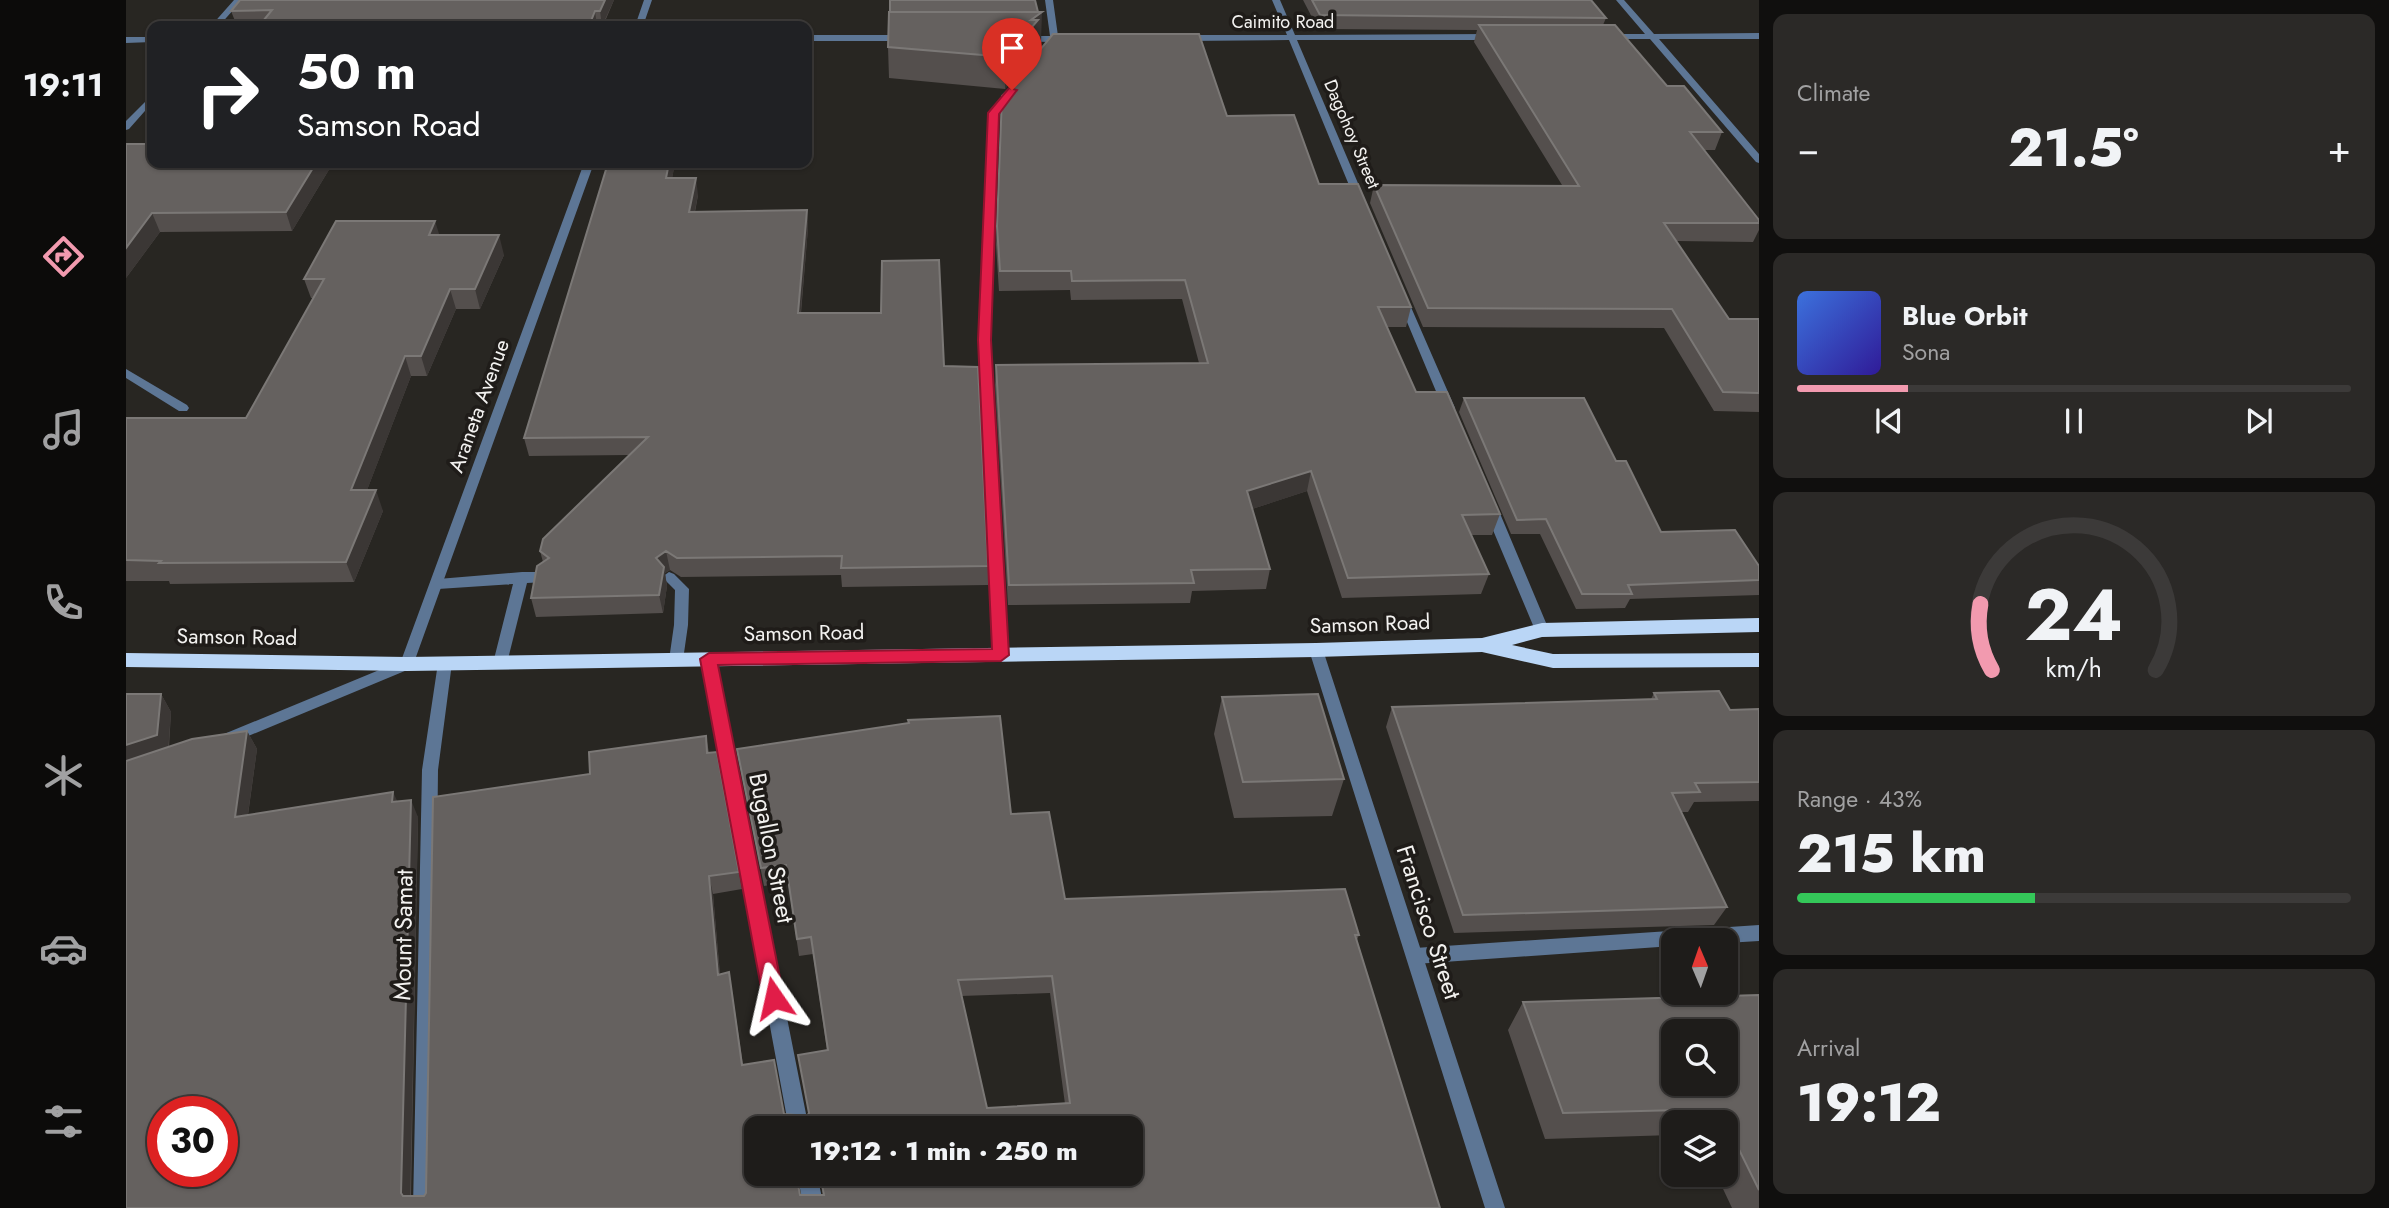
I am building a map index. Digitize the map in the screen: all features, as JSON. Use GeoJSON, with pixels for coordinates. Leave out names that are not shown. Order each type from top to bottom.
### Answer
{"type":"FeatureCollection","features":[{"type":"Feature","properties":{"kind":"highway","name":"Samson Road"},"geometry":{"type":"LineString","coordinates":[[126,660],[407,664],[1316,650],[1482,645],[1542,630],[1759,625]]}},
{"type":"Feature","properties":{"kind":"highway","name":"Samson Road"},"geometry":{"type":"LineString","coordinates":[[1482,645],[1553,661],[1759,660]]}},
{"type":"Feature","properties":{"kind":"street"},"geometry":{"type":"LineString","coordinates":[[219,21],[238,0]]}},
{"type":"Feature","properties":{"kind":"street"},"geometry":{"type":"LineString","coordinates":[[641,21],[648,0]]}},
{"type":"Feature","properties":{"kind":"street"},"geometry":{"type":"LineString","coordinates":[[1038,58],[1054,39],[1049,0]]}},
{"type":"Feature","properties":{"kind":"street","name":"Dagohoy Street"},"geometry":{"type":"LineString","coordinates":[[1276,0],[1368,218]]}},
{"type":"Feature","properties":{"kind":"street"},"geometry":{"type":"LineString","coordinates":[[1620,0],[1759,160]]}},
{"type":"Feature","properties":{"kind":"street"},"geometry":{"type":"LineString","coordinates":[[1596,37],[1759,36]]}},
{"type":"Feature","properties":{"kind":"street","name":"Caimito Road"},"geometry":{"type":"LineString","coordinates":[[1166,38],[1499,37]]}},
{"type":"Feature","properties":{"kind":"street"},"geometry":{"type":"LineString","coordinates":[[812,38],[917,38]]}},
{"type":"Feature","properties":{"kind":"street"},"geometry":{"type":"LineString","coordinates":[[1013,39],[1082,39]]}},
{"type":"Feature","properties":{"kind":"street"},"geometry":{"type":"LineString","coordinates":[[126,40],[147,40]]}},
{"type":"Feature","properties":{"kind":"street"},"geometry":{"type":"LineString","coordinates":[[1001,655],[984,340],[994,113],[1018,82]]}},
{"type":"Feature","properties":{"kind":"street"},"geometry":{"type":"LineString","coordinates":[[126,127],[147,104]]}},
{"type":"Feature","properties":{"kind":"street","name":"Araneta Avenue"},"geometry":{"type":"LineString","coordinates":[[407,664],[587,168]]}},
{"type":"Feature","properties":{"kind":"street"},"geometry":{"type":"LineString","coordinates":[[1395,282],[1455,424]]}},
{"type":"Feature","properties":{"kind":"street"},"geometry":{"type":"LineString","coordinates":[[126,373],[183,408]]}},
{"type":"Feature","properties":{"kind":"street"},"geometry":{"type":"LineString","coordinates":[[1483,488],[1542,630]]}},
{"type":"Feature","properties":{"kind":"street"},"geometry":{"type":"LineString","coordinates":[[500,663],[522,577]]}},
{"type":"Feature","properties":{"kind":"street"},"geometry":{"type":"LineString","coordinates":[[438,584],[544,577]]}},
{"type":"Feature","properties":{"kind":"street"},"geometry":{"type":"LineString","coordinates":[[668,577],[682,589],[676,660]]}},
{"type":"Feature","properties":{"kind":"street","name":"Francisco Street"},"geometry":{"type":"LineString","coordinates":[[1316,650],[1495,1208]]}},
{"type":"Feature","properties":{"kind":"street","name":"Bugallon Street"},"geometry":{"type":"LineString","coordinates":[[709,659],[797,1116]]}},
{"type":"Feature","properties":{"kind":"street","name":"Mount Samat"},"geometry":{"type":"LineString","coordinates":[[423,1208],[430,770],[445,663]]}},
{"type":"Feature","properties":{"kind":"street"},"geometry":{"type":"LineString","coordinates":[[215,743],[407,664]]}},
{"type":"Feature","properties":{"kind":"street"},"geometry":{"type":"LineString","coordinates":[[1415,956],[1759,933]]}},
{"type":"Feature","properties":{"kind":"street"},"geometry":{"type":"LineString","coordinates":[[809,1186],[814,1208]]}},
{"type":"Feature","properties":{"kind":"building"},"geometry":{"type":"Polygon","coordinates":[[[240,0],[605,0],[600,11],[595,11],[591,21],[263,21],[272,10],[231,11],[240,0]]]}},
{"type":"Feature","properties":{"kind":"building"},"geometry":{"type":"Polygon","coordinates":[[[890,0],[1035,0],[1038,12],[890,12],[890,0]]]}},
{"type":"Feature","properties":{"kind":"building"},"geometry":{"type":"Polygon","coordinates":[[[1312,0],[1591,0],[1606,18],[1320,15],[1312,0]]]}},
{"type":"Feature","properties":{"kind":"building"},"geometry":{"type":"Polygon","coordinates":[[[889,12],[1042,12],[1031,20],[1038,20],[1006,57],[888,47],[889,12]]]}},
{"type":"Feature","properties":{"kind":"building"},"geometry":{"type":"Polygon","coordinates":[[[1479,25],[1615,25],[1667,86],[1684,86],[1722,132],[1690,132],[1759,223],[1664,223],[1729,319],[1759,319],[1759,393],[1723,392],[1672,309],[1428,308],[1374,185],[1579,186],[1479,25]]]}},
{"type":"Feature","properties":{"kind":"building"},"geometry":{"type":"Polygon","coordinates":[[[1053,34],[1199,34],[1227,116],[1294,115],[1319,184],[1358,184],[1411,307],[1378,307],[1416,392],[1447,392],[1500,514],[1462,515],[1489,574],[1348,578],[1311,471],[1247,491],[1270,569],[1191,570],[1194,583],[1009,585],[996,365],[1208,363],[1185,280],[1072,281],[1071,271],[1000,271],[997,226],[1002,96],[1025,73],[1021,73],[1053,34]]]}},
{"type":"Feature","properties":{"kind":"building"},"geometry":{"type":"Polygon","coordinates":[[[126,144],[147,144],[147,168],[313,168],[286,212],[152,213],[126,248],[126,144]]]}},
{"type":"Feature","properties":{"kind":"building"},"geometry":{"type":"Polygon","coordinates":[[[606,168],[668,168],[666,178],[696,178],[689,212],[807,210],[798,313],[881,313],[882,261],[939,260],[944,366],[978,367],[988,566],[841,568],[842,556],[677,558],[666,551],[656,558],[664,567],[659,595],[531,598],[537,566],[549,558],[540,551],[543,539],[648,437],[524,438],[606,168]]]}},
{"type":"Feature","properties":{"kind":"building"},"geometry":{"type":"Polygon","coordinates":[[[336,221],[435,221],[429,235],[499,235],[475,289],[450,289],[421,356],[405,356],[351,490],[376,490],[346,562],[159,563],[161,561],[126,560],[126,418],[246,418],[324,279],[304,279],[336,221]]]}},
{"type":"Feature","properties":{"kind":"building"},"geometry":{"type":"Polygon","coordinates":[[[1464,398],[1584,398],[1616,461],[1626,461],[1661,532],[1735,530],[1759,566],[1759,580],[1628,585],[1632,594],[1582,594],[1546,519],[1517,520],[1464,398]]]}},
{"type":"Feature","properties":{"kind":"building"},"geometry":{"type":"Polygon","coordinates":[[[1719,691],[1730,710],[1759,709],[1759,782],[1695,783],[1700,792],[1672,793],[1727,907],[1463,915],[1392,707],[1657,699],[1654,693],[1719,691]]]}},
{"type":"Feature","properties":{"kind":"building"},"geometry":{"type":"Polygon","coordinates":[[[126,694],[161,694],[157,735],[126,745],[126,694]]]}},
{"type":"Feature","properties":{"kind":"building"},"geometry":{"type":"Polygon","coordinates":[[[1318,694],[1344,779],[1243,782],[1222,697],[1318,694]]]}},
{"type":"Feature","properties":{"kind":"building"},"geometry":{"type":"Polygon","coordinates":[[[1000,716],[1011,814],[1049,812],[1065,899],[1345,889],[1359,935],[1355,935],[1440,1208],[126,1208],[126,761],[192,739],[247,731],[235,817],[393,792],[392,802],[411,800],[401,1193],[403,1196],[424,1196],[433,797],[590,774],[589,752],[706,736],[707,753],[717,752],[739,872],[709,876],[718,975],[729,972],[742,1065],[774,1060],[784,1114],[807,1116],[809,1113],[798,1055],[828,1050],[811,937],[797,939],[786,865],[761,868],[737,749],[909,723],[908,720],[1000,716]],[[1052,976],[958,980],[987,1108],[1070,1103],[1052,976]]]}},
{"type":"Feature","properties":{"kind":"building"},"geometry":{"type":"Polygon","coordinates":[[[1759,995],[1759,1190],[1738,1147],[1738,1110],[1563,1113],[1523,1002],[1661,998],[1661,1005],[1738,1005],[1738,996],[1759,995]]]}},
{"type":"Feature","properties":{"kind":"route"},"geometry":{"type":"LineString","coordinates":[[774,998],[709,659],[1001,655],[984,340],[994,113],[1012,90]]}}]}
